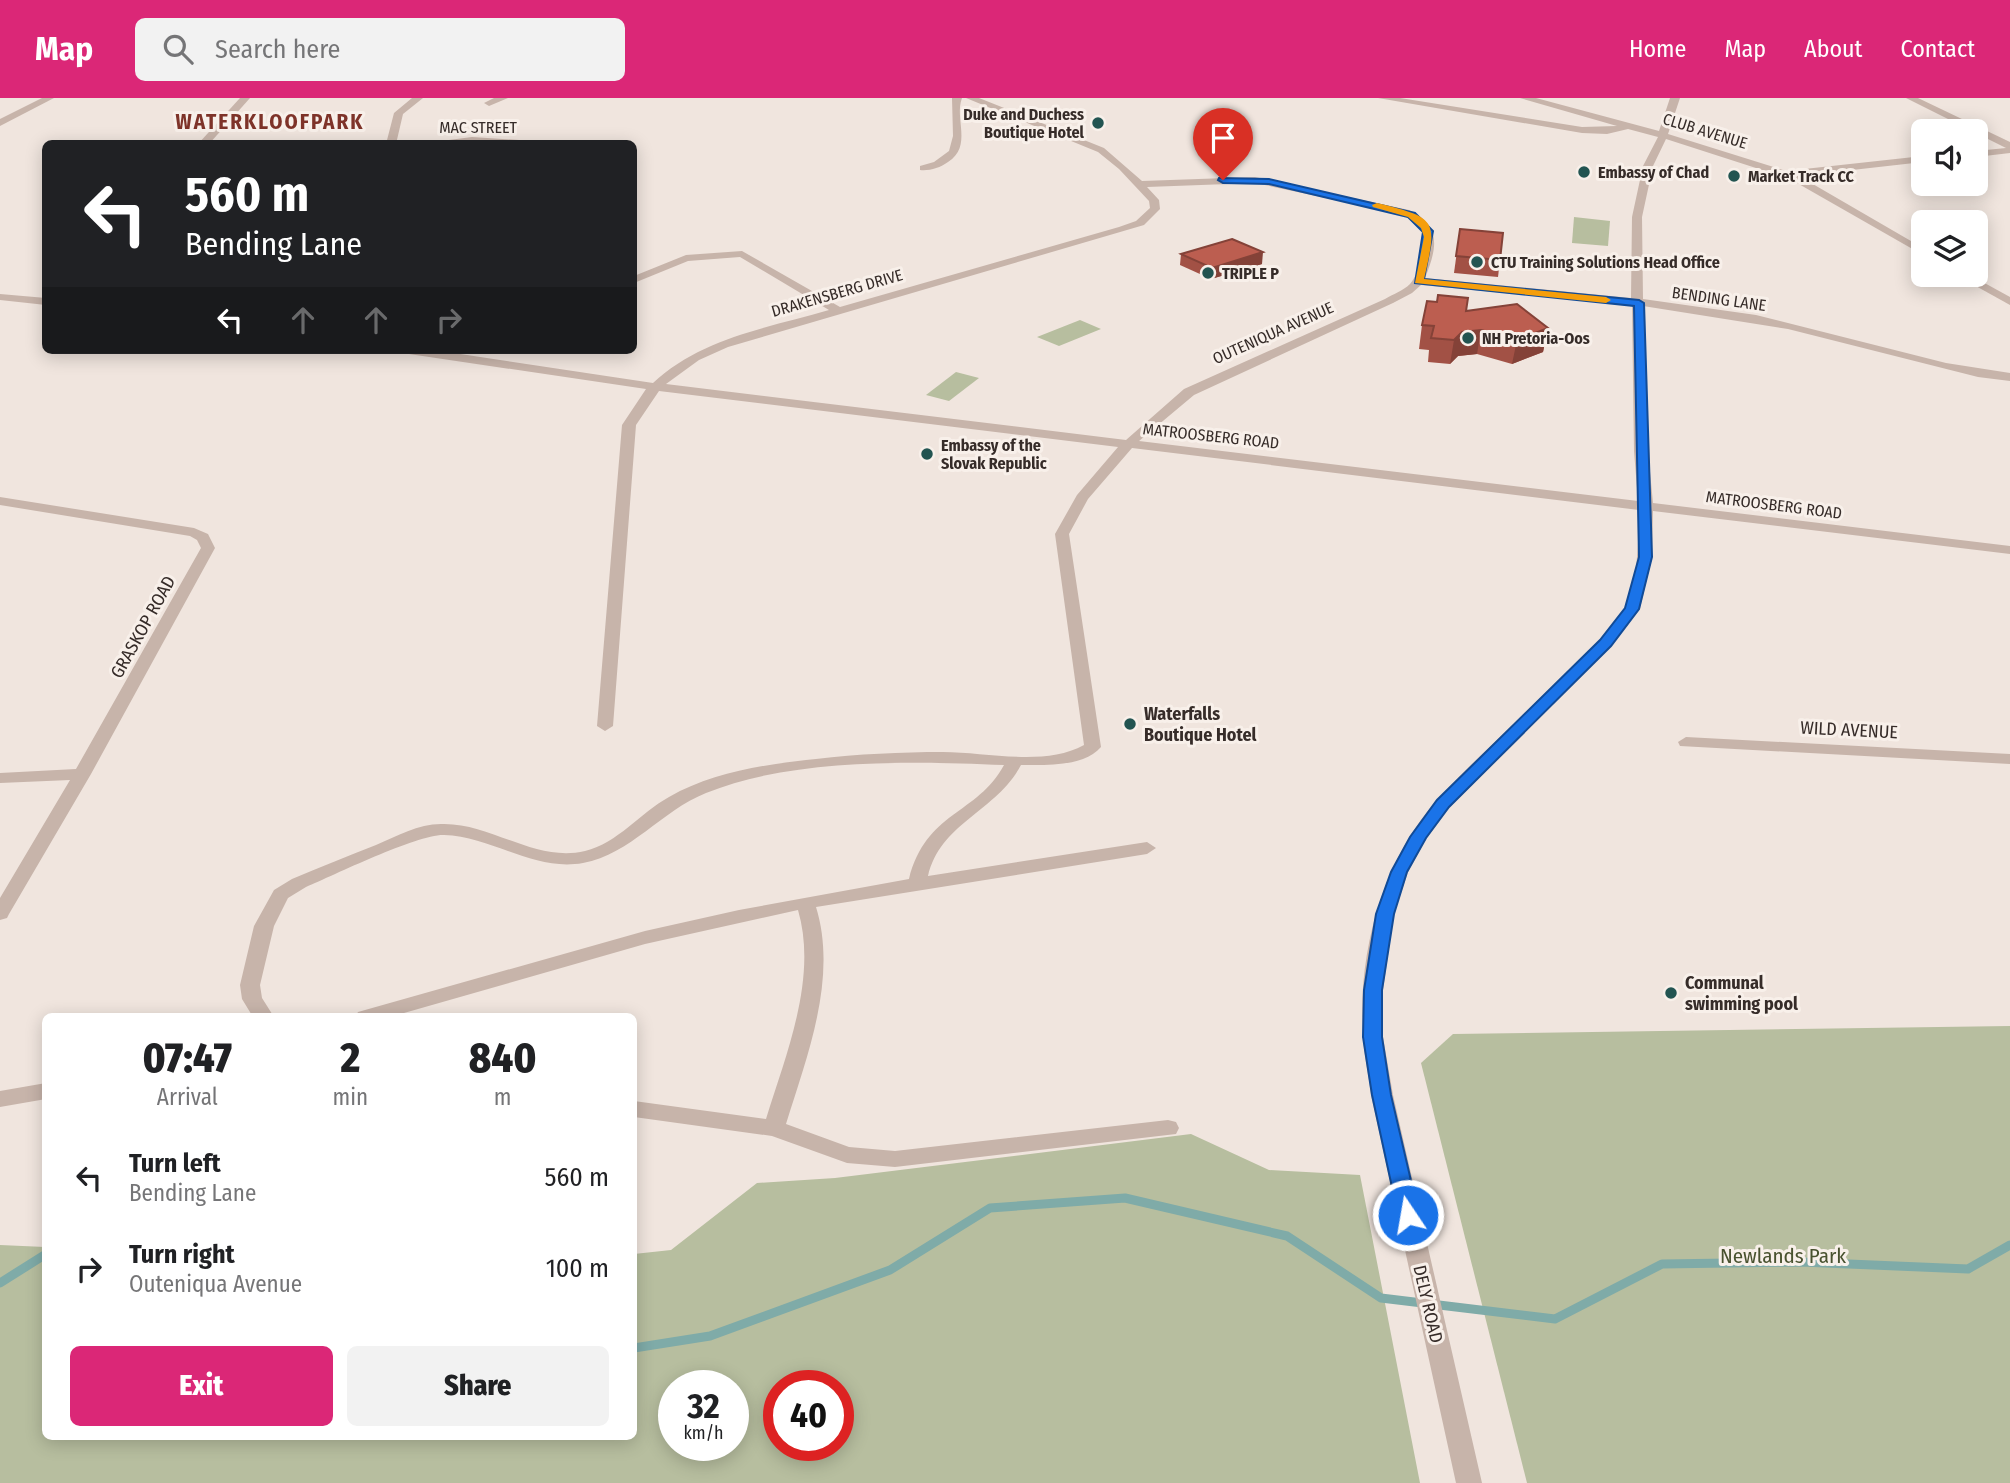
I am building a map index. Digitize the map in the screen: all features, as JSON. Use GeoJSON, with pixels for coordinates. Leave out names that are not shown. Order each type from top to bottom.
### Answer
{"type":"FeatureCollection","features":[{"type":"Feature","properties":{"kind":"street"},"geometry":{"type":"LineString","coordinates":[[0,123],[50,98]]}},
{"type":"Feature","properties":{"kind":"street"},"geometry":{"type":"LineString","coordinates":[[207,140],[245,98]]}},
{"type":"Feature","properties":{"kind":"street"},"geometry":{"type":"LineString","coordinates":[[392,140],[399,113],[418,98]]}},
{"type":"Feature","properties":{"kind":"street"},"geometry":{"type":"LineString","coordinates":[[489,103],[503,98]]}},
{"type":"Feature","properties":{"kind":"street"},"geometry":{"type":"LineString","coordinates":[[924,168],[948,160],[953,155],[957,143],[957,98]]}},
{"type":"Feature","properties":{"kind":"street","name":"DRAKENSBERG DRIVE"},"geometry":{"type":"LineString","coordinates":[[605,726],[629,425],[636,410],[656,387],[691,358],[707,350],[1140,223],[1149,218],[1155,209],[1156,204],[1139,184],[1101,150],[971,98]]}},
{"type":"Feature","properties":{"kind":"street"},"geometry":{"type":"LineString","coordinates":[[1383,98],[1582,130],[1607,131],[1631,124]]}},
{"type":"Feature","properties":{"kind":"street","name":"CLUB AVENUE"},"geometry":{"type":"LineString","coordinates":[[1525,98],[1631,124]]}},
{"type":"Feature","properties":{"kind":"street","name":"CLUB AVENUE"},"geometry":{"type":"LineString","coordinates":[[1532,98],[1663,133],[1790,175],[1911,245]]}},
{"type":"Feature","properties":{"kind":"street","name":"DELY ROAD"},"geometry":{"type":"LineString","coordinates":[[1649,174],[1648,166],[1675,98]]}},
{"type":"Feature","properties":{"kind":"street","name":"DELY ROAD"},"geometry":{"type":"LineString","coordinates":[[1469,1483],[1382,1095],[1373,1037],[1373,990],[1385,914],[1399,872],[1418,837],[1443,804],[1605,643],[1632,609],[1645,557],[1646,508],[1639,379],[1637,217],[1649,174],[1676,137],[1684,98]]}},
{"type":"Feature","properties":{"kind":"street"},"geometry":{"type":"LineString","coordinates":[[1911,98],[2010,148]]}},
{"type":"Feature","properties":{"kind":"street"},"geometry":{"type":"LineString","coordinates":[[1988,152],[2010,148]]}},
{"type":"Feature","properties":{"kind":"street"},"geometry":{"type":"LineString","coordinates":[[1790,175],[1911,160]]}},
{"type":"Feature","properties":{"kind":"street"},"geometry":{"type":"LineString","coordinates":[[1139,184],[1255,180],[1405,212],[1419,220],[1429,231],[1418,281]]}},
{"type":"Feature","properties":{"kind":"street"},"geometry":{"type":"LineString","coordinates":[[637,279],[686,258],[742,254],[839,311]]}},
{"type":"Feature","properties":{"kind":"street","name":"BENDING LANE"},"geometry":{"type":"LineString","coordinates":[[1418,281],[1639,303],[1758,320],[1957,368],[2010,377]]}},
{"type":"Feature","properties":{"kind":"street","name":"OUTENIQUA AVENUE"},"geometry":{"type":"LineString","coordinates":[[1015,761],[1077,756],[1086,753],[1094,744],[1062,534],[1067,518],[1078,502],[1169,405],[1189,392],[1405,293],[1418,281]]}},
{"type":"Feature","properties":{"kind":"street"},"geometry":{"type":"LineString","coordinates":[[1983,287],[2010,302]]}},
{"type":"Feature","properties":{"kind":"street"},"geometry":{"type":"LineString","coordinates":[[0,297],[42,302]]}},
{"type":"Feature","properties":{"kind":"street","name":"MATROOSBERG ROAD"},"geometry":{"type":"LineString","coordinates":[[436,354],[656,387],[2010,550]]}},
{"type":"Feature","properties":{"kind":"street","name":"GRASKOP ROAD"},"geometry":{"type":"LineString","coordinates":[[0,501],[194,532],[207,543],[207,552],[0,914]]}},
{"type":"Feature","properties":{"kind":"street","name":"WILD AVENUE"},"geometry":{"type":"LineString","coordinates":[[1686,742],[2010,759]]}},
{"type":"Feature","properties":{"kind":"street"},"geometry":{"type":"LineString","coordinates":[[261,1013],[252,999],[250,985],[264,926],[281,894],[299,883],[414,835],[442,827],[546,856],[581,858],[620,843],[660,811],[686,795],[752,774],[800,766],[880,760],[977,757],[1015,761],[1003,784],[943,830],[924,853],[917,883]]}},
{"type":"Feature","properties":{"kind":"street"},"geometry":{"type":"LineString","coordinates":[[0,778],[82,774]]}},
{"type":"Feature","properties":{"kind":"street"},"geometry":{"type":"LineString","coordinates":[[379,1013],[737,916],[917,883],[1147,848]]}},
{"type":"Feature","properties":{"kind":"street"},"geometry":{"type":"LineString","coordinates":[[774,1128],[803,1022],[814,961],[813,932],[806,904]]}},
{"type":"Feature","properties":{"kind":"street"},"geometry":{"type":"LineString","coordinates":[[0,1099],[42,1092]]}},
{"type":"Feature","properties":{"kind":"street"},"geometry":{"type":"LineString","coordinates":[[637,1109],[774,1128],[847,1155],[895,1159],[1168,1128]]}},
{"type":"Feature","properties":{"kind":"green space"},"geometry":{"type":"Polygon","coordinates":[[[1574,217],[1610,221],[1608,246],[1572,243],[1574,217]]]}},
{"type":"Feature","properties":{"kind":"green space"},"geometry":{"type":"Polygon","coordinates":[[[1080,320],[1101,329],[1059,346],[1037,337],[1080,320]]]}},
{"type":"Feature","properties":{"kind":"green space"},"geometry":{"type":"Polygon","coordinates":[[[956,372],[979,378],[949,401],[926,395],[956,372]]]}},
{"type":"Feature","properties":{"kind":"green space","name":"Newlands Park"},"geometry":{"type":"Polygon","coordinates":[[[2010,1026],[2010,1483],[1527,1483],[1421,1063],[1453,1034],[2010,1026]]]}},
{"type":"Feature","properties":{"kind":"green space"},"geometry":{"type":"Polygon","coordinates":[[[1191,1134],[1269,1170],[1360,1175],[1420,1483],[0,1483],[0,1245],[42,1247],[42,1440],[637,1440],[637,1254],[671,1250],[757,1183],[835,1178],[1191,1134]]]}},
{"type":"Feature","properties":{"kind":"building"},"geometry":{"type":"Polygon","coordinates":[[[1460,229],[1503,233],[1500,260],[1456,256],[1460,229]]]}},
{"type":"Feature","properties":{"kind":"building"},"geometry":{"type":"Polygon","coordinates":[[[1232,239],[1263,252],[1212,268],[1181,254],[1232,239]]]}},
{"type":"Feature","properties":{"kind":"building"},"geometry":{"type":"Polygon","coordinates":[[[1438,295],[1468,298],[1466,311],[1517,304],[1548,328],[1517,340],[1481,330],[1462,332],[1454,340],[1431,338],[1434,326],[1422,325],[1427,301],[1437,302],[1438,295]]]}},
{"type":"Feature","properties":{"kind":"waterway"},"geometry":{"type":"LineString","coordinates":[[637,1348],[710,1336],[890,1270],[990,1208],[1125,1198],[1287,1236],[1381,1298],[1555,1319],[1662,1264],[1801,1262],[1968,1269],[2010,1245]]}},
{"type":"Feature","properties":{"kind":"waterway"},"geometry":{"type":"LineString","coordinates":[[0,1283],[42,1257]]}},
{"type":"Feature","properties":{"kind":"slow traffic"},"geometry":{"type":"LineString","coordinates":[[1377,205],[1412,215],[1429,231],[1422,273],[1418,281],[1606,300]]}},
{"type":"Feature","properties":{"kind":"place","name":"Duke and Duchess Boutique Hotel"},"geometry":{"type":"Point","coordinates":[1098,123]}},
{"type":"Feature","properties":{"kind":"place","name":"Embassy of Chad"},"geometry":{"type":"Point","coordinates":[1584,172]}},
{"type":"Feature","properties":{"kind":"place","name":"Market Track CC"},"geometry":{"type":"Point","coordinates":[1734,176]}},
{"type":"Feature","properties":{"kind":"place","name":"CTU Training Solutions Head Office"},"geometry":{"type":"Point","coordinates":[1477,262]}},
{"type":"Feature","properties":{"kind":"place","name":"TRIPLE P"},"geometry":{"type":"Point","coordinates":[1208,273]}},
{"type":"Feature","properties":{"kind":"place","name":"NH Pretoria-Oos"},"geometry":{"type":"Point","coordinates":[1468,338]}},
{"type":"Feature","properties":{"kind":"place","name":"Embassy of the Slovak Republic"},"geometry":{"type":"Point","coordinates":[927,454]}},
{"type":"Feature","properties":{"kind":"place","name":"Waterfalls Boutique Hotel"},"geometry":{"type":"Point","coordinates":[1130,724]}},
{"type":"Feature","properties":{"kind":"place","name":"Communal swimming pool"},"geometry":{"type":"Point","coordinates":[1671,993]}},
{"type":"Feature","properties":{"kind":"district","name":"WATERKLOOFPARK"},"geometry":{"type":"Point","coordinates":[270,122]}},
{"type":"Feature","properties":{"kind":"route"},"geometry":{"type":"LineString","coordinates":[[1223,180],[1269,181],[1412,215],[1429,231],[1422,273],[1418,281],[1639,303],[1639,379],[1646,508],[1645,557],[1632,609],[1605,643],[1443,804],[1418,837],[1399,872],[1385,914],[1373,990],[1373,1037],[1382,1095],[1408,1215]]}}]}
